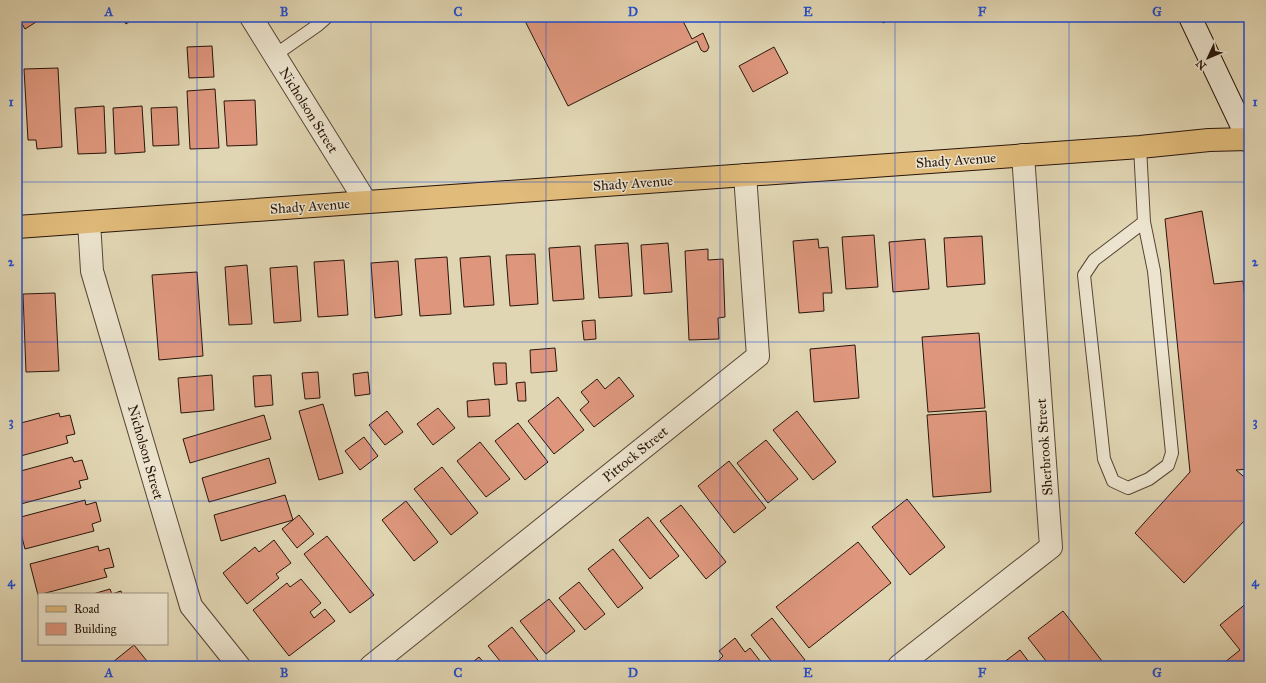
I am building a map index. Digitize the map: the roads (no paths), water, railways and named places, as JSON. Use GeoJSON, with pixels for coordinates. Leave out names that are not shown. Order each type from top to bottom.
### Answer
{"type":"FeatureCollection","features":[{"type":"Feature","properties":{"kind":"main road","name":"Shady Avenue"},"geometry":{"type":"LineString","coordinates":[[17,228],[1140,147],[1209,140],[1249,139]]}},
{"type":"Feature","properties":{"kind":"street","name":"Nicholson Street"},"geometry":{"type":"LineString","coordinates":[[251,17],[366,202]]}},
{"type":"Feature","properties":{"kind":"street"},"geometry":{"type":"LineString","coordinates":[[1190,17],[1249,139]]}},
{"type":"Feature","properties":{"kind":"street","name":"Sherbrook Street"},"geometry":{"type":"LineString","coordinates":[[899,666],[1051,547],[1023,155]]}},
{"type":"Feature","properties":{"kind":"street","name":"Pittock Street"},"geometry":{"type":"LineString","coordinates":[[371,666],[758,356],[745,175]]}},
{"type":"Feature","properties":{"kind":"street","name":"Nicholson Street"},"geometry":{"type":"LineString","coordinates":[[89,222],[92,271],[191,606],[239,666]]}},
{"type":"Feature","properties":{"kind":"lane"},"geometry":{"type":"LineString","coordinates":[[275,55],[327,17]]}},
{"type":"Feature","properties":{"kind":"lane"},"geometry":{"type":"LineString","coordinates":[[1140,147],[1144,222],[1154,271],[1172,453],[1168,465],[1149,479],[1128,488],[1113,481],[1104,459],[1084,275],[1094,260],[1144,222]]}}]}
